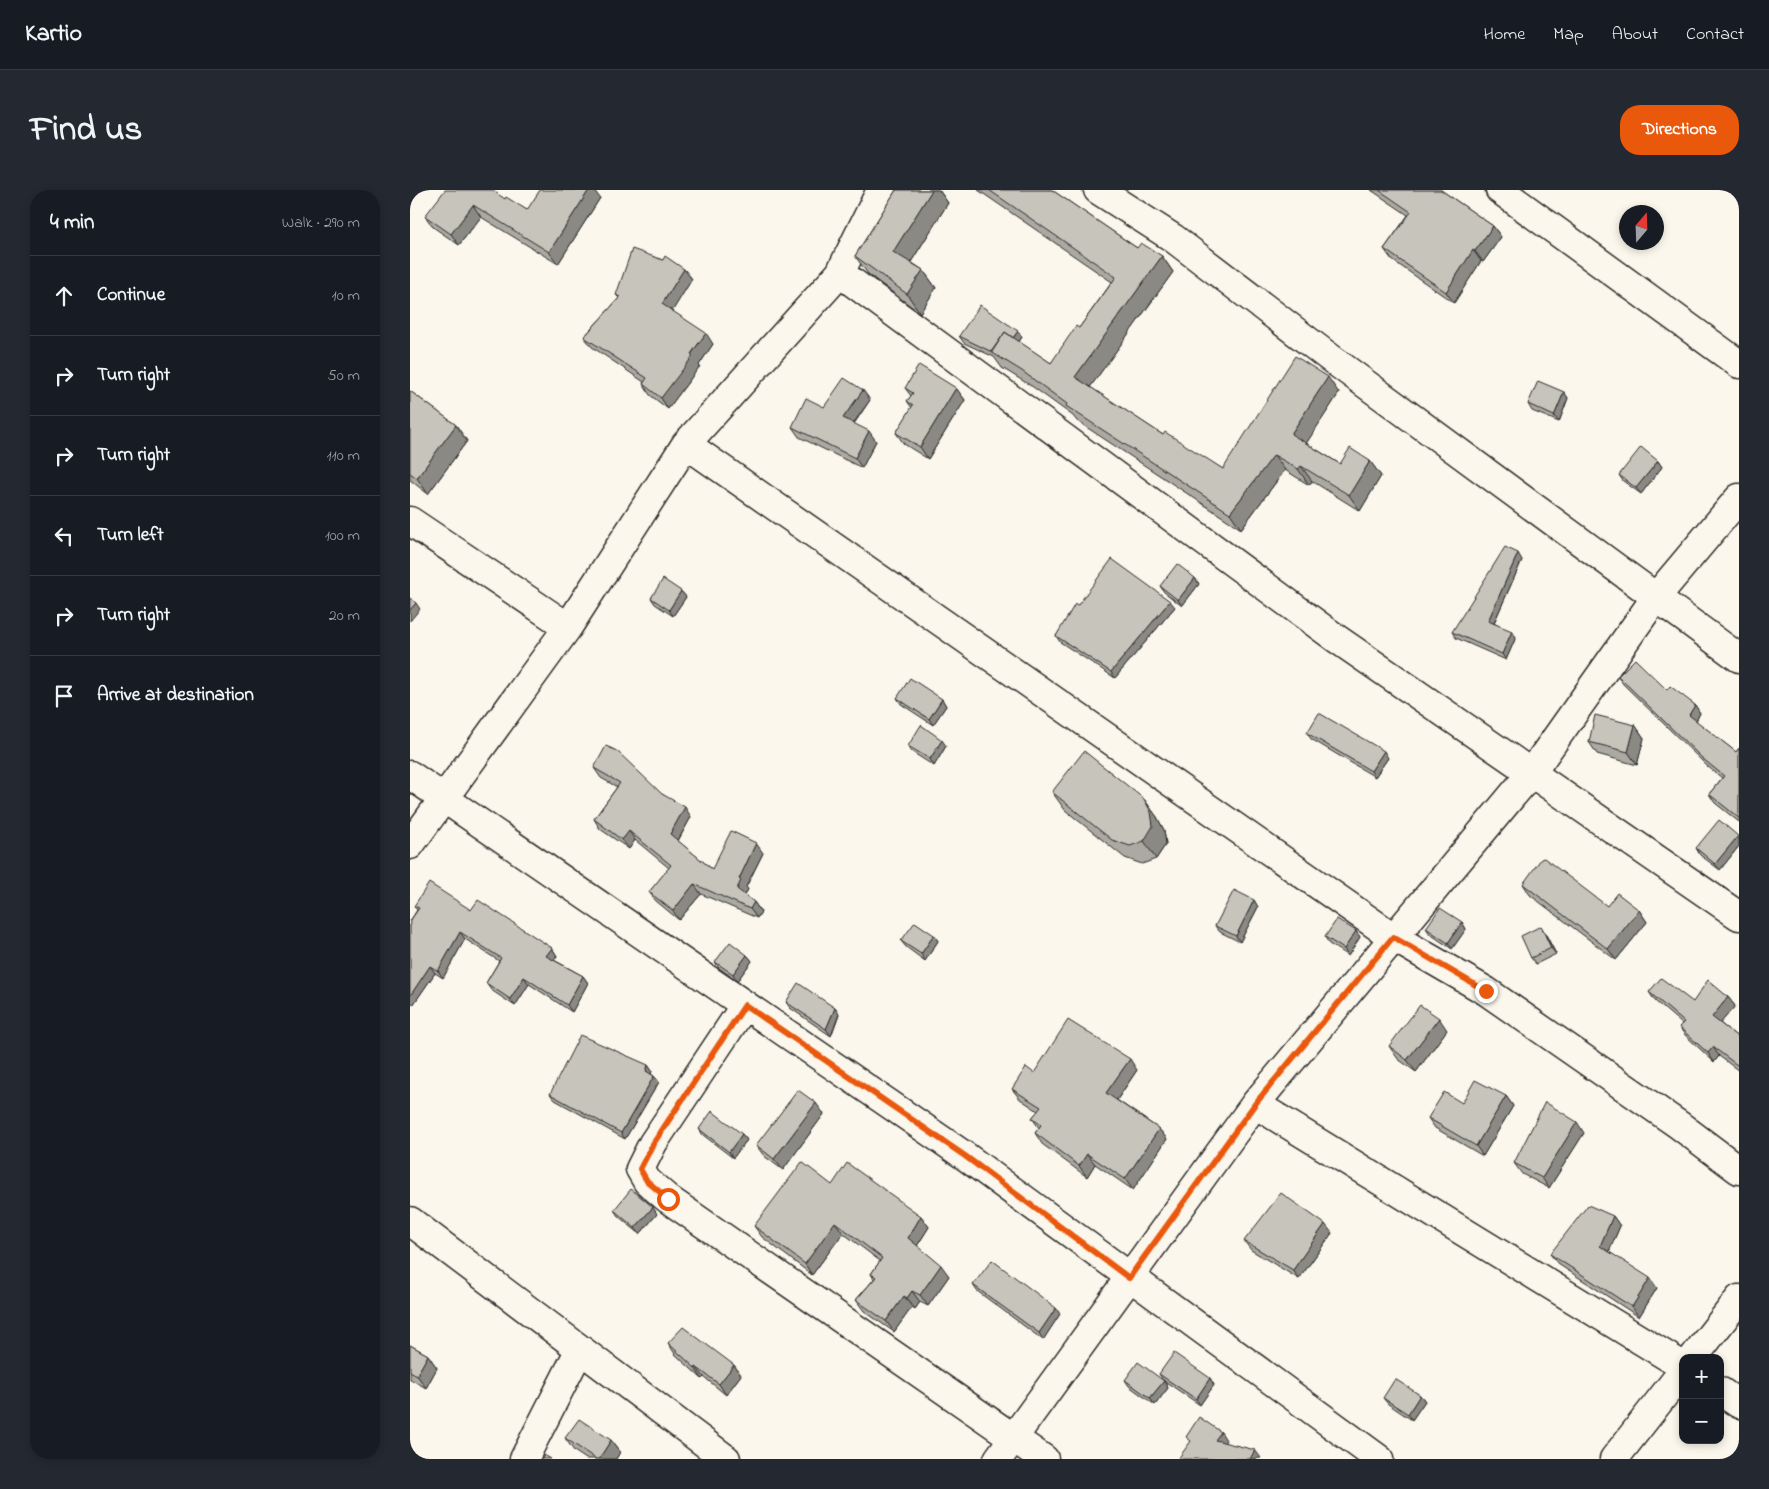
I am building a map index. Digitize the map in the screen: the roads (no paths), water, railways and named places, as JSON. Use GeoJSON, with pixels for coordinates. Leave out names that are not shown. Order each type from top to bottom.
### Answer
{"type":"FeatureCollection","features":[{"type":"Feature","properties":{"kind":"street"},"geometry":{"type":"LineString","coordinates":[[410,845],[568,627],[686,444],[840,274],[881,190]]}},
{"type":"Feature","properties":{"kind":"street"},"geometry":{"type":"LineString","coordinates":[[1098,190],[1173,238],[1329,357],[1739,658]]}},
{"type":"Feature","properties":{"kind":"street"},"geometry":{"type":"LineString","coordinates":[[1500,190],[1739,364]]}},
{"type":"Feature","properties":{"kind":"street"},"geometry":{"type":"LineString","coordinates":[[840,274],[1337,639],[1739,916]]}},
{"type":"Feature","properties":{"kind":"street"},"geometry":{"type":"LineString","coordinates":[[686,444],[1393,937],[1486,991],[1679,1125],[1739,1170]]}},
{"type":"Feature","properties":{"kind":"street"},"geometry":{"type":"LineString","coordinates":[[1006,1448],[1255,1104],[1532,772],[1656,597],[1739,498]]}},
{"type":"Feature","properties":{"kind":"street"},"geometry":{"type":"LineString","coordinates":[[410,521],[568,627]]}},
{"type":"Feature","properties":{"kind":"street"},"geometry":{"type":"LineString","coordinates":[[410,775],[965,1156],[1129,1278],[1380,1459]]}},
{"type":"Feature","properties":{"kind":"street"},"geometry":{"type":"LineString","coordinates":[[745,1005],[653,1144],[640,1169],[647,1181],[1006,1448],[1044,1459]]}},
{"type":"Feature","properties":{"kind":"street"},"geometry":{"type":"LineString","coordinates":[[1255,1104],[1679,1364]]}},
{"type":"Feature","properties":{"kind":"street"},"geometry":{"type":"LineString","coordinates":[[410,1221],[726,1459]]}},
{"type":"Feature","properties":{"kind":"street"},"geometry":{"type":"LineString","coordinates":[[1696,1354],[1739,1299]]}},
{"type":"Feature","properties":{"kind":"street"},"geometry":{"type":"LineString","coordinates":[[524,1459],[580,1349]]}},
{"type":"Feature","properties":{"kind":"street"},"geometry":{"type":"LineString","coordinates":[[1614,1459],[1679,1376]]}},
{"type":"Feature","properties":{"kind":"street"},"geometry":{"type":"LineString","coordinates":[[1724,1394],[1739,1404]]}}]}
